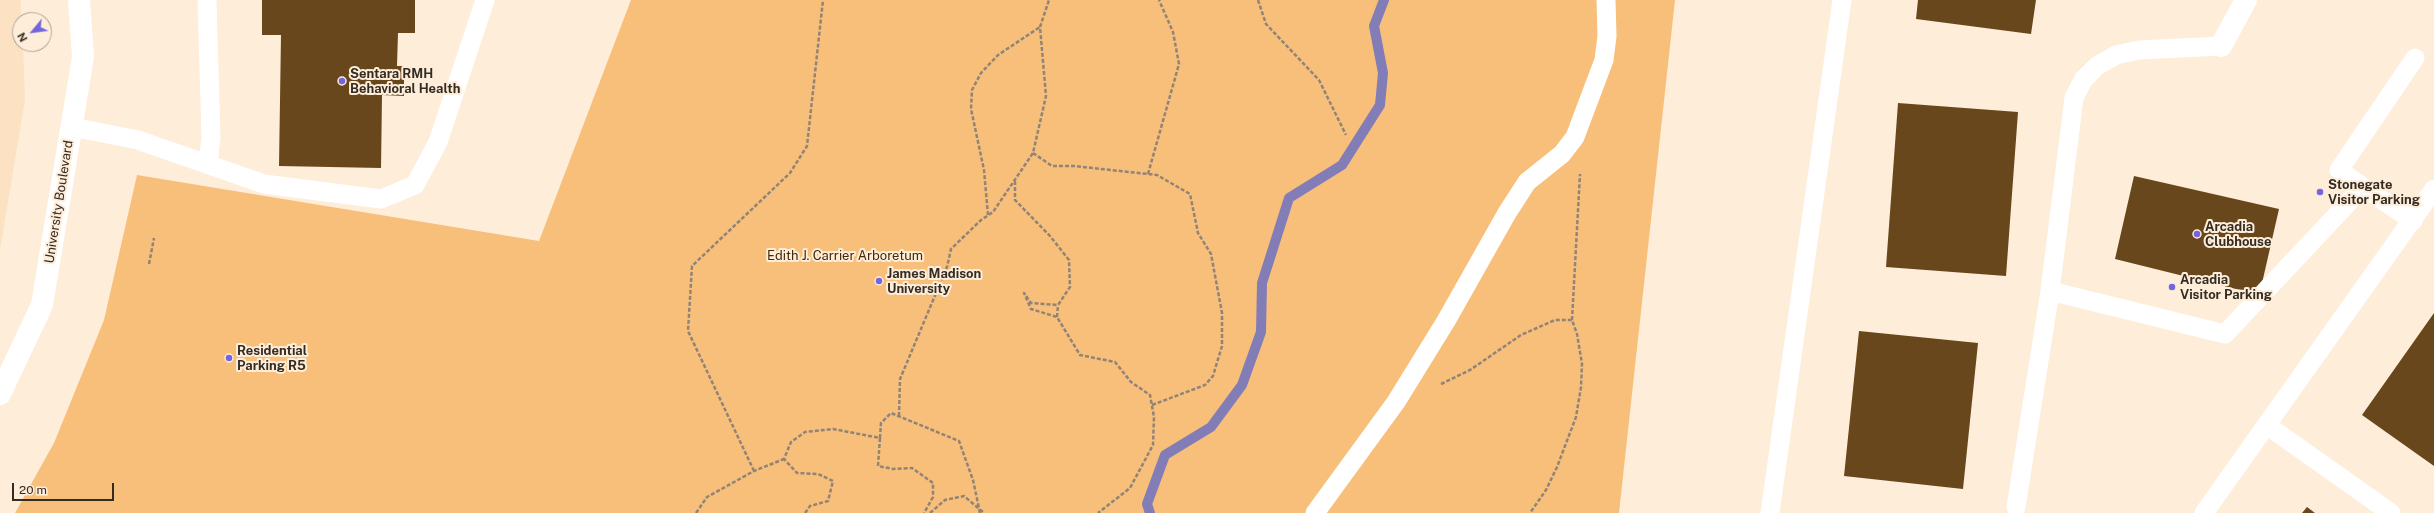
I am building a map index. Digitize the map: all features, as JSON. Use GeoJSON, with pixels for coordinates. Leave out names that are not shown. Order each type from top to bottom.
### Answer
{"type":"FeatureCollection","features":[{"type":"Feature","properties":{"kind":"street","name":"University Boulevard"},"geometry":{"type":"LineString","coordinates":[[0,394],[42,305],[83,57],[79,0]]}},
{"type":"Feature","properties":{"kind":"street"},"geometry":{"type":"LineString","coordinates":[[2221,46],[2246,0]]}},
{"type":"Feature","properties":{"kind":"lane"},"geometry":{"type":"LineString","coordinates":[[207,0],[211,138],[208,163]]}},
{"type":"Feature","properties":{"kind":"lane"},"geometry":{"type":"LineString","coordinates":[[72,127],[138,140],[208,163],[264,184],[380,199],[415,185],[438,142],[485,0]]}},
{"type":"Feature","properties":{"kind":"lane"},"geometry":{"type":"LineString","coordinates":[[1315,513],[1401,392],[1446,322],[1507,213],[1527,182],[1562,154],[1575,137],[1604,60],[1607,36],[1606,0]]}},
{"type":"Feature","properties":{"kind":"lane"},"geometry":{"type":"LineString","coordinates":[[1770,513],[1842,0]]}},
{"type":"Feature","properties":{"kind":"lane"},"geometry":{"type":"LineString","coordinates":[[2016,507],[2050,291],[2074,98],[2083,80],[2096,66],[2116,55],[2139,50],[2221,46]]}},
{"type":"Feature","properties":{"kind":"lane"},"geometry":{"type":"LineString","coordinates":[[2413,221],[2338,170],[2415,58]]}},
{"type":"Feature","properties":{"kind":"lane"},"geometry":{"type":"LineString","coordinates":[[2050,291],[2225,334],[2363,187]]}},
{"type":"Feature","properties":{"kind":"lane"},"geometry":{"type":"LineString","coordinates":[[2204,513],[2268,426],[2434,189]]}},
{"type":"Feature","properties":{"kind":"lane"},"geometry":{"type":"LineString","coordinates":[[2268,426],[2391,513]]}},
{"type":"Feature","properties":{"kind":"path"},"geometry":{"type":"LineString","coordinates":[[754,471],[688,331],[692,266],[790,173],[807,146],[823,0]]}},
{"type":"Feature","properties":{"kind":"path"},"geometry":{"type":"LineString","coordinates":[[899,416],[900,379],[947,267],[951,249],[993,212],[1033,153],[1046,96],[1040,27],[1049,0]]}},
{"type":"Feature","properties":{"kind":"path"},"geometry":{"type":"LineString","coordinates":[[1148,174],[1179,64],[1173,32],[1159,0]]}},
{"type":"Feature","properties":{"kind":"path"},"geometry":{"type":"LineString","coordinates":[[1258,0],[1266,24],[1319,80],[1346,135]]}},
{"type":"Feature","properties":{"kind":"path"},"geometry":{"type":"LineString","coordinates":[[988,216],[984,170],[971,109],[972,90],[981,73],[998,55],[1040,27]]}},
{"type":"Feature","properties":{"kind":"path"},"geometry":{"type":"LineString","coordinates":[[1530,513],[1546,490],[1557,467],[1572,432],[1578,410],[1582,364],[1577,334],[1572,320],[1580,176],[1575,137]]}},
{"type":"Feature","properties":{"kind":"path"},"geometry":{"type":"LineString","coordinates":[[1033,153],[1052,166],[1074,166],[1157,175],[1190,194],[1198,233],[1211,254],[1222,313],[1222,346],[1213,376],[1205,385],[1152,406]]}},
{"type":"Feature","properties":{"kind":"path"},"geometry":{"type":"LineString","coordinates":[[1014,181],[1015,200],[1050,236],[1069,260],[1070,287],[1058,305],[1057,317],[1080,355],[1115,362],[1131,382],[1150,395],[1152,406],[1153,445],[1130,488],[1098,513]]}},
{"type":"Feature","properties":{"kind":"path"},"geometry":{"type":"LineString","coordinates":[[149,264],[154,238]]}},
{"type":"Feature","properties":{"kind":"path"},"geometry":{"type":"LineString","coordinates":[[1057,317],[1031,309],[1024,293],[1030,303],[1058,305]]}},
{"type":"Feature","properties":{"kind":"path"},"geometry":{"type":"LineString","coordinates":[[1401,392],[1436,386],[1470,370],[1521,335],[1555,320],[1572,320]]}},
{"type":"Feature","properties":{"kind":"path"},"geometry":{"type":"LineString","coordinates":[[924,513],[933,497],[933,483],[912,468],[893,469],[878,466],[881,423],[890,413],[959,441],[973,480],[981,512]]}},
{"type":"Feature","properties":{"kind":"path"},"geometry":{"type":"LineString","coordinates":[[696,513],[707,497],[754,471],[784,459],[791,442],[805,432],[833,429],[880,438]]}},
{"type":"Feature","properties":{"kind":"path"},"geometry":{"type":"LineString","coordinates":[[784,459],[797,473],[818,474],[833,481],[828,501],[810,506],[805,513]]}},
{"type":"Feature","properties":{"kind":"path"},"geometry":{"type":"LineString","coordinates":[[930,513],[945,500],[964,496],[984,513]]}},
{"type":"Feature","properties":{"kind":"shaded area"},"geometry":{"type":"Polygon","coordinates":[[[0,0],[21,0],[21,12],[12,12],[12,52],[23,52],[25,100],[0,250],[0,0]]]}},
{"type":"Feature","properties":{"kind":"green space","name":"Edith J. Carrier Arboretum"},"geometry":{"type":"Polygon","coordinates":[[[631,0],[1675,0],[1619,513],[15,513],[54,443],[104,320],[137,175],[539,241],[631,0]]]}},
{"type":"Feature","properties":{"kind":"building","name":"Sentara RMH Behavioral Health"},"geometry":{"type":"Polygon","coordinates":[[[262,0],[415,0],[415,33],[398,33],[397,66],[404,66],[404,96],[382,95],[381,168],[279,166],[281,35],[262,35],[262,0]]]}},
{"type":"Feature","properties":{"kind":"building"},"geometry":{"type":"Polygon","coordinates":[[[1918,0],[2036,0],[2031,34],[1916,19],[1918,0]]]}},
{"type":"Feature","properties":{"kind":"building"},"geometry":{"type":"Polygon","coordinates":[[[1898,103],[2018,112],[2006,276],[1886,267],[1898,103]]]}},
{"type":"Feature","properties":{"kind":"building","name":"Arcadia Clubhouse"},"geometry":{"type":"Polygon","coordinates":[[[2134,176],[2279,209],[2260,292],[2236,289],[2115,259],[2134,176]]]}},
{"type":"Feature","properties":{"kind":"building"},"geometry":{"type":"Polygon","coordinates":[[[2434,313],[2434,466],[2362,415],[2434,313]]]}},
{"type":"Feature","properties":{"kind":"building"},"geometry":{"type":"Polygon","coordinates":[[[1859,331],[1978,343],[1963,489],[1844,476],[1859,331]]]}},
{"type":"Feature","properties":{"kind":"building"},"geometry":{"type":"Polygon","coordinates":[[[2307,507],[2315,513],[2302,513],[2307,507]]]}},
{"type":"Feature","properties":{"kind":"waterway"},"geometry":{"type":"LineString","coordinates":[[1150,513],[1147,504],[1165,455],[1211,427],[1242,385],[1261,332],[1262,283],[1289,198],[1342,165],[1380,105],[1383,73],[1374,26],[1384,0]]}},
{"type":"Feature","properties":{"kind":"place","name":"Sentara RMH Behavioral Health"},"geometry":{"type":"Point","coordinates":[342,81]}},
{"type":"Feature","properties":{"kind":"place","name":"Stonegate Visitor Parking"},"geometry":{"type":"Point","coordinates":[2320,192]}},
{"type":"Feature","properties":{"kind":"place","name":"Arcadia Clubhouse"},"geometry":{"type":"Point","coordinates":[2197,234]}},
{"type":"Feature","properties":{"kind":"place","name":"James Madison University"},"geometry":{"type":"Point","coordinates":[879,281]}},
{"type":"Feature","properties":{"kind":"place","name":"Arcadia Visitor Parking"},"geometry":{"type":"Point","coordinates":[2172,287]}},
{"type":"Feature","properties":{"kind":"place","name":"Residential Parking R5"},"geometry":{"type":"Point","coordinates":[229,358]}}]}
